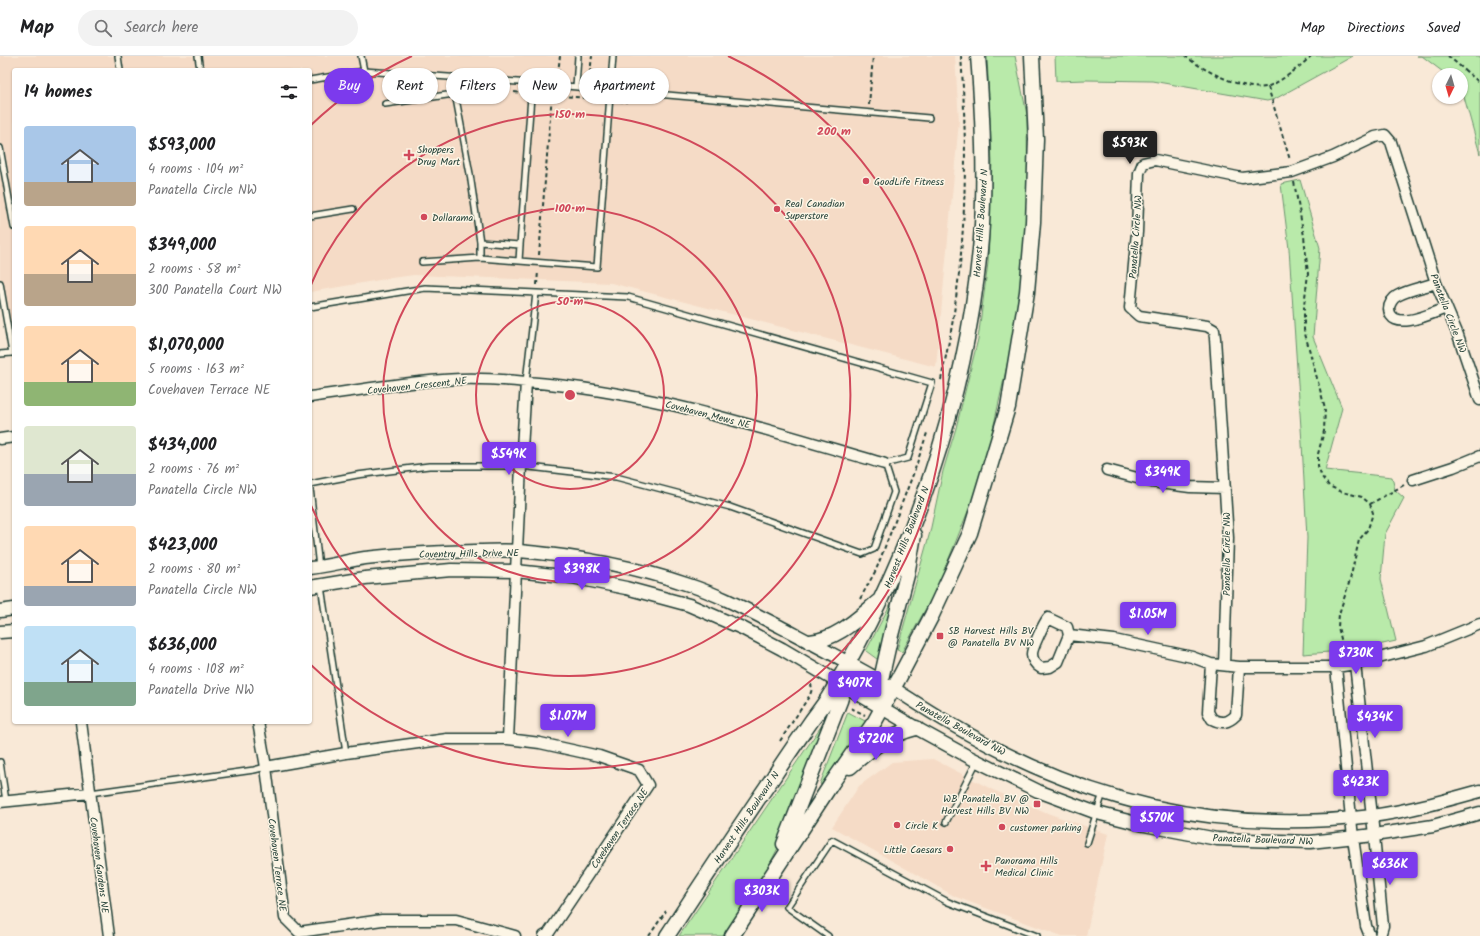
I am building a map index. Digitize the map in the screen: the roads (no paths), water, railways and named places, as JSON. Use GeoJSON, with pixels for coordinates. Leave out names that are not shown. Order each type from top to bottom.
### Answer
{"type":"FeatureCollection","features":[{"type":"Feature","properties":{"kind":"main road","name":"Harvest Hills Boulevard N"},"geometry":{"type":"LineString","coordinates":[[848,663],[882,598],[917,515],[953,403],[962,363],[975,288],[981,238],[983,192],[983,118],[978,56]]}},
{"type":"Feature","properties":{"kind":"main road"},"geometry":{"type":"LineString","coordinates":[[1022,56],[1034,118]]}},
{"type":"Feature","properties":{"kind":"main road"},"geometry":{"type":"LineString","coordinates":[[732,936],[875,721],[932,615],[970,533],[1008,407],[1027,292],[1033,222],[1036,139],[1032,56]]}},
{"type":"Feature","properties":{"kind":"main road"},"geometry":{"type":"LineString","coordinates":[[882,708],[877,697],[908,575],[917,515]]}},
{"type":"Feature","properties":{"kind":"main road"},"geometry":{"type":"LineString","coordinates":[[810,642],[820,641],[837,634],[882,598]]}},
{"type":"Feature","properties":{"kind":"main road"},"geometry":{"type":"LineString","coordinates":[[770,877],[791,828],[840,701],[841,684],[848,674],[848,663]]}},
{"type":"Feature","properties":{"kind":"main road","name":"Harvest Hills Boulevard N"},"geometry":{"type":"LineString","coordinates":[[667,936],[756,802],[831,694],[841,684]]}},
{"type":"Feature","properties":{"kind":"main road"},"geometry":{"type":"LineString","coordinates":[[832,784],[869,749],[901,732],[916,728]]}},
{"type":"Feature","properties":{"kind":"street","name":"Panatella Circle NW"},"geometry":{"type":"LineString","coordinates":[[1224,665],[1228,538],[1214,330],[1207,326],[1139,316],[1130,308],[1137,232],[1139,173],[1143,163],[1155,160],[1242,178],[1292,172],[1333,157],[1375,137],[1385,135],[1391,142],[1436,283],[1458,335],[1480,400]]}},
{"type":"Feature","properties":{"kind":"street"},"geometry":{"type":"LineString","coordinates":[[1436,283],[1397,296],[1389,308],[1391,314],[1394,319],[1402,322],[1446,308]]}},
{"type":"Feature","properties":{"kind":"street","name":"Covehaven Crescent NE"},"geometry":{"type":"LineString","coordinates":[[312,397],[461,379],[526,382]]}},
{"type":"Feature","properties":{"kind":"street"},"geometry":{"type":"LineString","coordinates":[[508,740],[526,382]]}},
{"type":"Feature","properties":{"kind":"street","name":"Covehaven Mews NE"},"geometry":{"type":"LineString","coordinates":[[526,382],[560,384],[616,393],[706,412],[885,464]]}},
{"type":"Feature","properties":{"kind":"street"},"geometry":{"type":"LineString","coordinates":[[0,439],[12,437]]}},
{"type":"Feature","properties":{"kind":"street"},"geometry":{"type":"LineString","coordinates":[[1413,480],[1453,467],[1480,456]]}},
{"type":"Feature","properties":{"kind":"street"},"geometry":{"type":"LineString","coordinates":[[1107,470],[1152,482],[1190,487],[1225,488]]}},
{"type":"Feature","properties":{"kind":"street","name":"Coventry Hills Drive NE"},"geometry":{"type":"LineString","coordinates":[[315,568],[372,558],[449,552],[517,551],[589,560],[629,568],[690,585],[737,605],[848,663]]}},
{"type":"Feature","properties":{"kind":"street","name":"Coventry Hills Drive NE"},"geometry":{"type":"LineString","coordinates":[[316,586],[365,578],[451,570],[516,571],[572,577],[626,588],[689,605],[742,628],[782,649],[841,684]]}},
{"type":"Feature","properties":{"kind":"street"},"geometry":{"type":"LineString","coordinates":[[0,611],[12,609]]}},
{"type":"Feature","properties":{"kind":"street"},"geometry":{"type":"LineString","coordinates":[[1048,618],[1067,627],[1069,634],[1058,662],[1054,666],[1041,668],[1037,665],[1032,654],[1043,624],[1048,618]]}},
{"type":"Feature","properties":{"kind":"street"},"geometry":{"type":"LineString","coordinates":[[1069,634],[1114,640],[1192,657],[1211,664],[1239,667],[1346,666],[1426,646],[1480,624]]}},
{"type":"Feature","properties":{"kind":"street"},"geometry":{"type":"LineString","coordinates":[[0,632],[12,631]]}},
{"type":"Feature","properties":{"kind":"street","name":"Panatella Boulevard NW"},"geometry":{"type":"LineString","coordinates":[[848,663],[893,688],[991,747],[1038,770],[1103,793],[1147,806],[1218,818],[1262,821],[1307,821],[1372,816],[1432,805],[1480,791]]}},
{"type":"Feature","properties":{"kind":"street"},"geometry":{"type":"LineString","coordinates":[[1211,664],[1208,712],[1212,719],[1221,722],[1230,721],[1236,715],[1239,667]]}},
{"type":"Feature","properties":{"kind":"street"},"geometry":{"type":"LineString","coordinates":[[1346,666],[1372,816],[1383,926],[1380,936]]}},
{"type":"Feature","properties":{"kind":"street"},"geometry":{"type":"LineString","coordinates":[[1346,666],[1351,817],[1366,926],[1370,936]]}},
{"type":"Feature","properties":{"kind":"street","name":"Panatella Boulevard NW"},"geometry":{"type":"LineString","coordinates":[[841,684],[916,728],[977,761],[1038,791],[1097,813],[1144,825],[1217,839],[1310,842],[1353,838],[1433,826],[1480,813]]}},
{"type":"Feature","properties":{"kind":"street","name":"Covehaven Gardens NE"},"geometry":{"type":"LineString","coordinates":[[81,724],[109,936]]}},
{"type":"Feature","properties":{"kind":"street","name":"Covehaven Terrace NE"},"geometry":{"type":"LineString","coordinates":[[258,724],[266,767],[285,918],[299,932],[382,920],[456,920],[514,936]]}},
{"type":"Feature","properties":{"kind":"street","name":"Covehaven Terrace NE"},"geometry":{"type":"LineString","coordinates":[[266,767],[346,752],[447,739],[508,740],[540,743],[599,756],[639,770],[648,785],[548,934],[544,936]]}},
{"type":"Feature","properties":{"kind":"street"},"geometry":{"type":"LineString","coordinates":[[3,802],[90,793]]}},
{"type":"Feature","properties":{"kind":"lane"},"geometry":{"type":"LineString","coordinates":[[118,56],[120,68]]}},
{"type":"Feature","properties":{"kind":"lane"},"geometry":{"type":"LineString","coordinates":[[198,56],[200,68]]}},
{"type":"Feature","properties":{"kind":"lane"},"geometry":{"type":"LineString","coordinates":[[361,56],[363,68]]}},
{"type":"Feature","properties":{"kind":"lane"},"geometry":{"type":"LineString","coordinates":[[576,87],[578,56]]}},
{"type":"Feature","properties":{"kind":"lane"},"geometry":{"type":"LineString","coordinates":[[612,68],[613,56]]}},
{"type":"Feature","properties":{"kind":"lane"},"geometry":{"type":"LineString","coordinates":[[374,72],[446,77]]}},
{"type":"Feature","properties":{"kind":"lane"},"geometry":{"type":"LineString","coordinates":[[312,80],[324,78]]}},
{"type":"Feature","properties":{"kind":"lane"},"geometry":{"type":"LineString","coordinates":[[571,87],[579,87]]}},
{"type":"Feature","properties":{"kind":"lane"},"geometry":{"type":"LineString","coordinates":[[669,95],[929,118]]}},
{"type":"Feature","properties":{"kind":"lane"},"geometry":{"type":"LineString","coordinates":[[456,104],[470,174],[480,242],[480,258]]}},
{"type":"Feature","properties":{"kind":"lane"},"geometry":{"type":"LineString","coordinates":[[519,261],[530,104]]}},
{"type":"Feature","properties":{"kind":"lane"},"geometry":{"type":"LineString","coordinates":[[422,262],[480,258],[597,266],[609,104]]}},
{"type":"Feature","properties":{"kind":"lane"},"geometry":{"type":"LineString","coordinates":[[0,148],[12,216]]}},
{"type":"Feature","properties":{"kind":"lane"},"geometry":{"type":"LineString","coordinates":[[312,216],[353,209]]}},
{"type":"Feature","properties":{"kind":"lane"},"geometry":{"type":"LineString","coordinates":[[480,242],[520,245]]}},
{"type":"Feature","properties":{"kind":"lane"},"geometry":{"type":"LineString","coordinates":[[0,283],[12,347]]}},
{"type":"Feature","properties":{"kind":"lane"},"geometry":{"type":"LineString","coordinates":[[312,307],[425,288],[628,297],[932,383],[908,458],[885,464],[894,492],[874,548],[862,554],[730,507],[616,477],[521,466],[430,466],[357,475],[312,484]]}},
{"type":"Feature","properties":{"kind":"lane"},"geometry":{"type":"LineString","coordinates":[[526,382],[536,293]]}},
{"type":"Feature","properties":{"kind":"lane"},"geometry":{"type":"LineString","coordinates":[[0,354],[12,352]]}},
{"type":"Feature","properties":{"kind":"lane"},"geometry":{"type":"LineString","coordinates":[[312,520],[315,568]]}},
{"type":"Feature","properties":{"kind":"lane"},"geometry":{"type":"LineString","coordinates":[[316,586],[346,752]]}},
{"type":"Feature","properties":{"kind":"lane"},"geometry":{"type":"LineString","coordinates":[[946,822],[977,761]]}},
{"type":"Feature","properties":{"kind":"lane"},"geometry":{"type":"LineString","coordinates":[[0,762],[3,802]]}},
{"type":"Feature","properties":{"kind":"lane"},"geometry":{"type":"LineString","coordinates":[[90,793],[254,770],[266,767]]}},
{"type":"Feature","properties":{"kind":"lane"},"geometry":{"type":"LineString","coordinates":[[1087,843],[1103,793]]}},
{"type":"Feature","properties":{"kind":"lane"},"geometry":{"type":"LineString","coordinates":[[828,936],[788,907],[832,840],[948,902],[1037,936]]}},
{"type":"Feature","properties":{"kind":"place","name":"Shoppers Drug Mart"},"geometry":{"type":"Point","coordinates":[409,155]}},
{"type":"Feature","properties":{"kind":"place","name":"GoodLife Fitness"},"geometry":{"type":"Point","coordinates":[866,181]}},
{"type":"Feature","properties":{"kind":"place","name":"Real Canadian Superstore"},"geometry":{"type":"Point","coordinates":[777,209]}},
{"type":"Feature","properties":{"kind":"place","name":"Dollarama"},"geometry":{"type":"Point","coordinates":[424,217]}},
{"type":"Feature","properties":{"kind":"place","name":"SB Harvest Hills BV @ Panatella BV NW"},"geometry":{"type":"Point","coordinates":[940,636]}},
{"type":"Feature","properties":{"kind":"place","name":"WB Panatella BV @ Harvest Hills BV NW"},"geometry":{"type":"Point","coordinates":[1037,804]}},
{"type":"Feature","properties":{"kind":"place","name":"Circle K"},"geometry":{"type":"Point","coordinates":[897,825]}},
{"type":"Feature","properties":{"kind":"place","name":"customer parking"},"geometry":{"type":"Point","coordinates":[1002,827]}},
{"type":"Feature","properties":{"kind":"place","name":"Little Caesars"},"geometry":{"type":"Point","coordinates":[950,849]}},
{"type":"Feature","properties":{"kind":"place","name":"Panorama Hills Medical Clinic"},"geometry":{"type":"Point","coordinates":[986,866]}}]}
